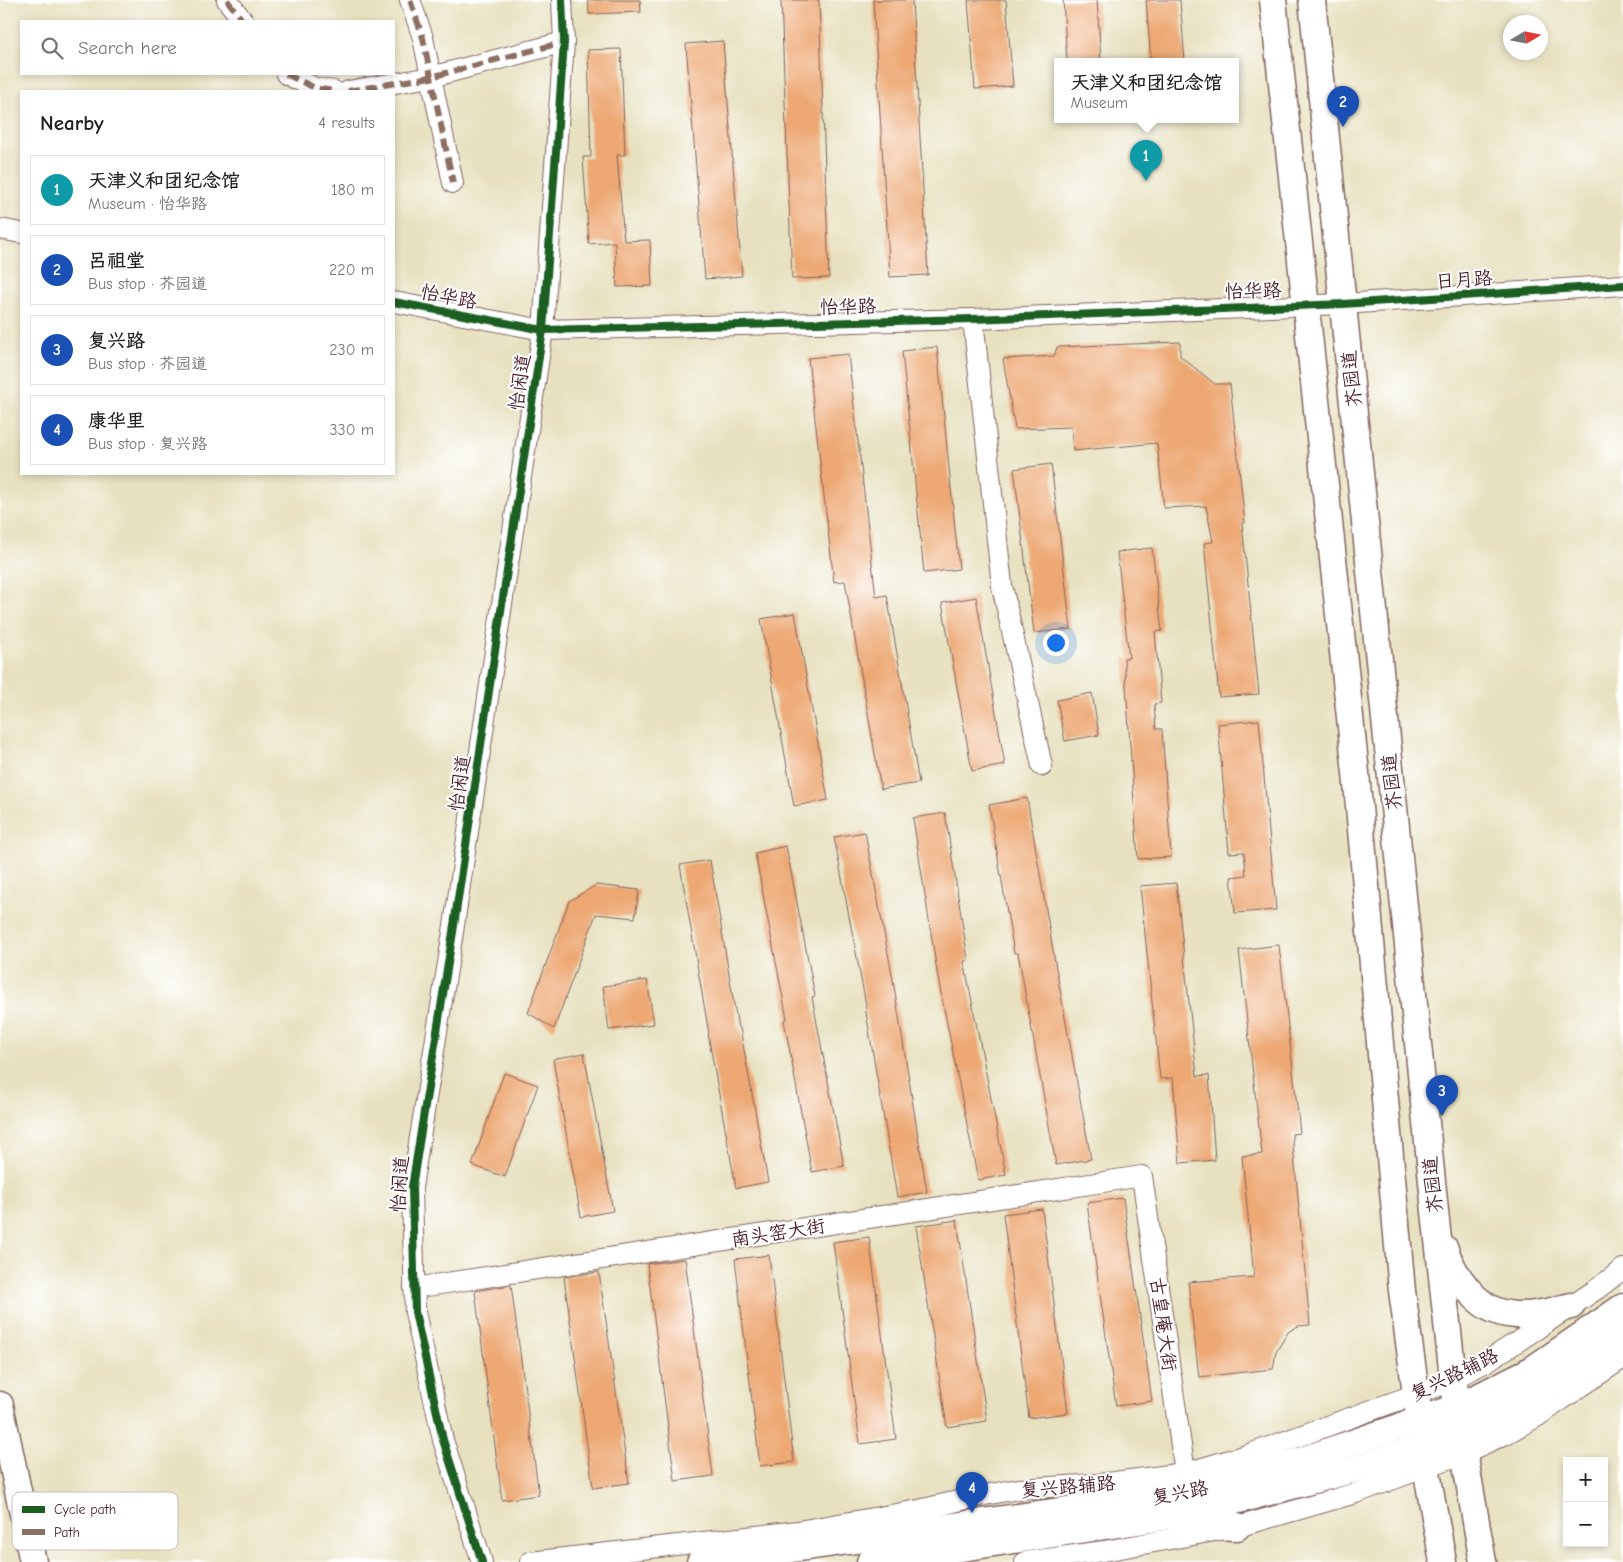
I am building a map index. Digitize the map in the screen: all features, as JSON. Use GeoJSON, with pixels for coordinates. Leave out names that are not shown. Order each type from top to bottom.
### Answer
{"type":"FeatureCollection","features":[{"type":"Feature","properties":{"kind":"main road","name":"芥园道"},"geometry":{"type":"LineString","coordinates":[[1273,0],[1356,773],[1402,1291],[1415,1394],[1443,1562]]}},
{"type":"Feature","properties":{"kind":"main road","name":"芥园道"},"geometry":{"type":"LineString","coordinates":[[1312,0],[1453,1378],[1483,1562]]}},
{"type":"Feature","properties":{"kind":"main road"},"geometry":{"type":"LineString","coordinates":[[1436,1221],[1447,1254],[1460,1280],[1473,1297],[1487,1308],[1503,1314],[1525,1315],[1550,1312],[1571,1306]]}},
{"type":"Feature","properties":{"kind":"main road","name":"复兴路"},"geometry":{"type":"LineString","coordinates":[[1461,1430],[1533,1370],[1623,1306]]}},
{"type":"Feature","properties":{"kind":"main road","name":"复兴路"},"geometry":{"type":"LineString","coordinates":[[870,1562],[1190,1513],[1245,1500],[1352,1470],[1495,1416],[1524,1401],[1623,1334]]}},
{"type":"Feature","properties":{"kind":"main road"},"geometry":{"type":"LineString","coordinates":[[0,1406],[18,1492]]}},
{"type":"Feature","properties":{"kind":"main road","name":"复兴路"},"geometry":{"type":"LineString","coordinates":[[700,1562],[1144,1499],[1223,1483],[1299,1461],[1423,1444]]}},
{"type":"Feature","properties":{"kind":"main road"},"geometry":{"type":"LineString","coordinates":[[1169,1516],[1208,1526],[1237,1527]]}},
{"type":"Feature","properties":{"kind":"street"},"geometry":{"type":"LineString","coordinates":[[228,0],[241,20]]}},
{"type":"Feature","properties":{"kind":"street"},"geometry":{"type":"LineString","coordinates":[[410,0],[423,38],[452,183]]}},
{"type":"Feature","properties":{"kind":"street","name":"怡闲道"},"geometry":{"type":"LineString","coordinates":[[482,1562],[443,1440],[415,1312],[412,1187],[453,932],[543,330],[564,42],[562,0]]}},
{"type":"Feature","properties":{"kind":"street"},"geometry":{"type":"LineString","coordinates":[[354,90],[431,77],[564,42]]}},
{"type":"Feature","properties":{"kind":"street"},"geometry":{"type":"LineString","coordinates":[[288,75],[315,88],[328,90]]}},
{"type":"Feature","properties":{"kind":"street"},"geometry":{"type":"LineString","coordinates":[[0,229],[20,233]]}},
{"type":"Feature","properties":{"kind":"street","name":"日月路"},"geometry":{"type":"LineString","coordinates":[[1306,304],[1343,304],[1623,285]]}},
{"type":"Feature","properties":{"kind":"street","name":"怡华路"},"geometry":{"type":"LineString","coordinates":[[395,302],[543,330],[973,319],[1306,304]]}},
{"type":"Feature","properties":{"kind":"street"},"geometry":{"type":"LineString","coordinates":[[973,319],[1002,586],[1042,766]]}},
{"type":"Feature","properties":{"kind":"street","name":"南头窑大街"},"geometry":{"type":"LineString","coordinates":[[414,1288],[1142,1176]]}},
{"type":"Feature","properties":{"kind":"street","name":"古皇庵大街"},"geometry":{"type":"LineString","coordinates":[[1142,1176],[1185,1473]]}},
{"type":"Feature","properties":{"kind":"street","name":"复兴路辅路"},"geometry":{"type":"LineString","coordinates":[[530,1562],[798,1531],[919,1510],[979,1496],[1018,1490],[1099,1484],[1185,1473],[1250,1454],[1441,1385],[1492,1358],[1623,1269]]}},
{"type":"Feature","properties":{"kind":"street"},"geometry":{"type":"LineString","coordinates":[[1025,1562],[1104,1551],[1237,1527],[1356,1493],[1423,1444],[1461,1430],[1504,1435],[1538,1416],[1623,1358]]}},
{"type":"Feature","properties":{"kind":"building"},"geometry":{"type":"Polygon","coordinates":[[[588,0],[640,0],[641,12],[589,14],[588,0]]]}},
{"type":"Feature","properties":{"kind":"building"},"geometry":{"type":"Polygon","coordinates":[[[781,0],[819,0],[829,278],[792,279],[781,0]]]}},
{"type":"Feature","properties":{"kind":"building"},"geometry":{"type":"Polygon","coordinates":[[[873,0],[912,0],[928,275],[890,277],[873,0]]]}},
{"type":"Feature","properties":{"kind":"building"},"geometry":{"type":"Polygon","coordinates":[[[968,0],[1006,0],[1013,86],[975,89],[968,0]]]}},
{"type":"Feature","properties":{"kind":"building"},"geometry":{"type":"Polygon","coordinates":[[[1063,0],[1097,0],[1101,58],[1067,58],[1063,0]]]}},
{"type":"Feature","properties":{"kind":"building"},"geometry":{"type":"Polygon","coordinates":[[[1146,0],[1180,0],[1185,58],[1151,58],[1146,0]]]}},
{"type":"Feature","properties":{"kind":"building"},"geometry":{"type":"Polygon","coordinates":[[[723,41],[742,276],[705,279],[686,44],[723,41]]]}},
{"type":"Feature","properties":{"kind":"building"},"geometry":{"type":"Polygon","coordinates":[[[621,49],[625,155],[617,155],[624,241],[650,240],[652,286],[617,287],[615,242],[589,244],[583,157],[591,157],[588,50],[621,49]]]}},
{"type":"Feature","properties":{"kind":"building"},"geometry":{"type":"Polygon","coordinates":[[[1180,342],[1180,356],[1215,384],[1230,384],[1245,523],[1242,523],[1259,694],[1219,697],[1204,543],[1213,542],[1206,506],[1164,508],[1157,443],[1073,451],[1071,427],[1015,429],[1003,359],[1054,356],[1057,347],[1180,342]]]}},
{"type":"Feature","properties":{"kind":"building"},"geometry":{"type":"Polygon","coordinates":[[[937,347],[959,569],[924,573],[902,351],[937,347]]]}},
{"type":"Feature","properties":{"kind":"building"},"geometry":{"type":"Polygon","coordinates":[[[848,354],[876,597],[887,595],[919,783],[881,789],[845,581],[834,582],[808,358],[848,354]]]}},
{"type":"Feature","properties":{"kind":"building"},"geometry":{"type":"Polygon","coordinates":[[[1051,464],[1071,629],[1034,633],[1014,469],[1051,464]]]}},
{"type":"Feature","properties":{"kind":"building"},"geometry":{"type":"Polygon","coordinates":[[[1152,548],[1162,631],[1155,632],[1161,703],[1154,704],[1156,729],[1162,729],[1171,857],[1138,859],[1124,658],[1129,658],[1117,552],[1152,548]]]}},
{"type":"Feature","properties":{"kind":"building"},"geometry":{"type":"Polygon","coordinates":[[[976,597],[1005,765],[972,771],[942,603],[976,597]]]}},
{"type":"Feature","properties":{"kind":"building"},"geometry":{"type":"Polygon","coordinates":[[[795,613],[828,800],[794,806],[761,619],[795,613]]]}},
{"type":"Feature","properties":{"kind":"building"},"geometry":{"type":"Polygon","coordinates":[[[1092,693],[1099,735],[1065,741],[1057,700],[1092,693]]]}},
{"type":"Feature","properties":{"kind":"building"},"geometry":{"type":"Polygon","coordinates":[[[1259,720],[1276,910],[1235,913],[1231,877],[1246,875],[1244,852],[1229,853],[1218,724],[1259,720]]]}},
{"type":"Feature","properties":{"kind":"building"},"geometry":{"type":"Polygon","coordinates":[[[1027,798],[1091,1159],[1056,1165],[1018,953],[1014,953],[989,805],[1027,798]]]}},
{"type":"Feature","properties":{"kind":"building"},"geometry":{"type":"Polygon","coordinates":[[[945,813],[968,960],[964,961],[1006,1175],[978,1180],[938,978],[913,818],[945,813]]]}},
{"type":"Feature","properties":{"kind":"building"},"geometry":{"type":"Polygon","coordinates":[[[865,832],[893,980],[927,1192],[897,1197],[866,1005],[834,837],[865,832]]]}},
{"type":"Feature","properties":{"kind":"building"},"geometry":{"type":"Polygon","coordinates":[[[786,846],[815,996],[812,997],[844,1166],[812,1172],[784,1020],[787,1019],[755,853],[786,846]]]}},
{"type":"Feature","properties":{"kind":"building"},"geometry":{"type":"Polygon","coordinates":[[[710,860],[738,1028],[740,1028],[768,1182],[736,1188],[680,865],[710,860]]]}},
{"type":"Feature","properties":{"kind":"building"},"geometry":{"type":"Polygon","coordinates":[[[1176,883],[1197,1076],[1209,1075],[1215,1160],[1180,1163],[1173,1078],[1160,1079],[1140,886],[1176,883]]]}},
{"type":"Feature","properties":{"kind":"building"},"geometry":{"type":"Polygon","coordinates":[[[596,885],[639,890],[635,918],[596,914],[554,1029],[528,1013],[569,901],[596,885]]]}},
{"type":"Feature","properties":{"kind":"building"},"geometry":{"type":"Polygon","coordinates":[[[1279,945],[1300,1133],[1292,1134],[1310,1325],[1298,1326],[1288,1332],[1276,1352],[1273,1369],[1199,1377],[1188,1282],[1254,1277],[1242,1156],[1262,1154],[1239,950],[1279,945]]]}},
{"type":"Feature","properties":{"kind":"building"},"geometry":{"type":"Polygon","coordinates":[[[647,980],[654,1024],[609,1030],[603,986],[647,980]]]}},
{"type":"Feature","properties":{"kind":"building"},"geometry":{"type":"Polygon","coordinates":[[[584,1053],[613,1211],[581,1217],[553,1059],[584,1053]]]}},
{"type":"Feature","properties":{"kind":"building"},"geometry":{"type":"Polygon","coordinates":[[[504,1073],[538,1085],[505,1177],[472,1165],[504,1073]]]}},
{"type":"Feature","properties":{"kind":"building"},"geometry":{"type":"Polygon","coordinates":[[[1123,1198],[1152,1401],[1116,1406],[1087,1203],[1123,1198]]]}},
{"type":"Feature","properties":{"kind":"building"},"geometry":{"type":"Polygon","coordinates":[[[1042,1209],[1068,1413],[1029,1418],[1003,1214],[1042,1209]]]}},
{"type":"Feature","properties":{"kind":"building"},"geometry":{"type":"Polygon","coordinates":[[[957,1220],[987,1421],[947,1427],[916,1226],[957,1220]]]}},
{"type":"Feature","properties":{"kind":"building"},"geometry":{"type":"Polygon","coordinates":[[[869,1237],[896,1439],[860,1444],[833,1242],[869,1237]]]}},
{"type":"Feature","properties":{"kind":"building"},"geometry":{"type":"Polygon","coordinates":[[[769,1255],[794,1462],[760,1466],[735,1259],[769,1255]]]}},
{"type":"Feature","properties":{"kind":"building"},"geometry":{"type":"Polygon","coordinates":[[[685,1259],[713,1476],[675,1481],[647,1264],[685,1259]]]}},
{"type":"Feature","properties":{"kind":"building"},"geometry":{"type":"Polygon","coordinates":[[[599,1272],[629,1483],[593,1488],[564,1277],[599,1272]]]}},
{"type":"Feature","properties":{"kind":"building"},"geometry":{"type":"Polygon","coordinates":[[[511,1285],[539,1495],[502,1500],[475,1291],[511,1285]]]}},
{"type":"Feature","properties":{"kind":"marked path"},"geometry":{"type":"LineString","coordinates":[[227,0],[242,20]]}},
{"type":"Feature","properties":{"kind":"marked path"},"geometry":{"type":"LineString","coordinates":[[410,0],[423,38],[453,183]]}},
{"type":"Feature","properties":{"kind":"marked path"},"geometry":{"type":"LineString","coordinates":[[354,90],[431,77],[564,42]]}},
{"type":"Feature","properties":{"kind":"marked path"},"geometry":{"type":"LineString","coordinates":[[288,75],[315,88],[328,90]]}},
{"type":"Feature","properties":{"kind":"cycle path"},"geometry":{"type":"LineString","coordinates":[[482,1562],[443,1440],[415,1312],[412,1187],[453,932],[543,330],[564,42],[562,0]]}},
{"type":"Feature","properties":{"kind":"cycle path"},"geometry":{"type":"LineString","coordinates":[[395,302],[543,330],[973,319],[1343,304],[1623,285]]}},
{"type":"Feature","properties":{"kind":"place","name":"吕祖堂"},"geometry":{"type":"Point","coordinates":[1343,127]}},
{"type":"Feature","properties":{"kind":"place","name":"天津义和团纪念馆"},"geometry":{"type":"Point","coordinates":[1146,181]}},
{"type":"Feature","properties":{"kind":"place","name":"复兴路"},"geometry":{"type":"Point","coordinates":[1442,1116]}},
{"type":"Feature","properties":{"kind":"place","name":"康华里"},"geometry":{"type":"Point","coordinates":[972,1513]}}]}
